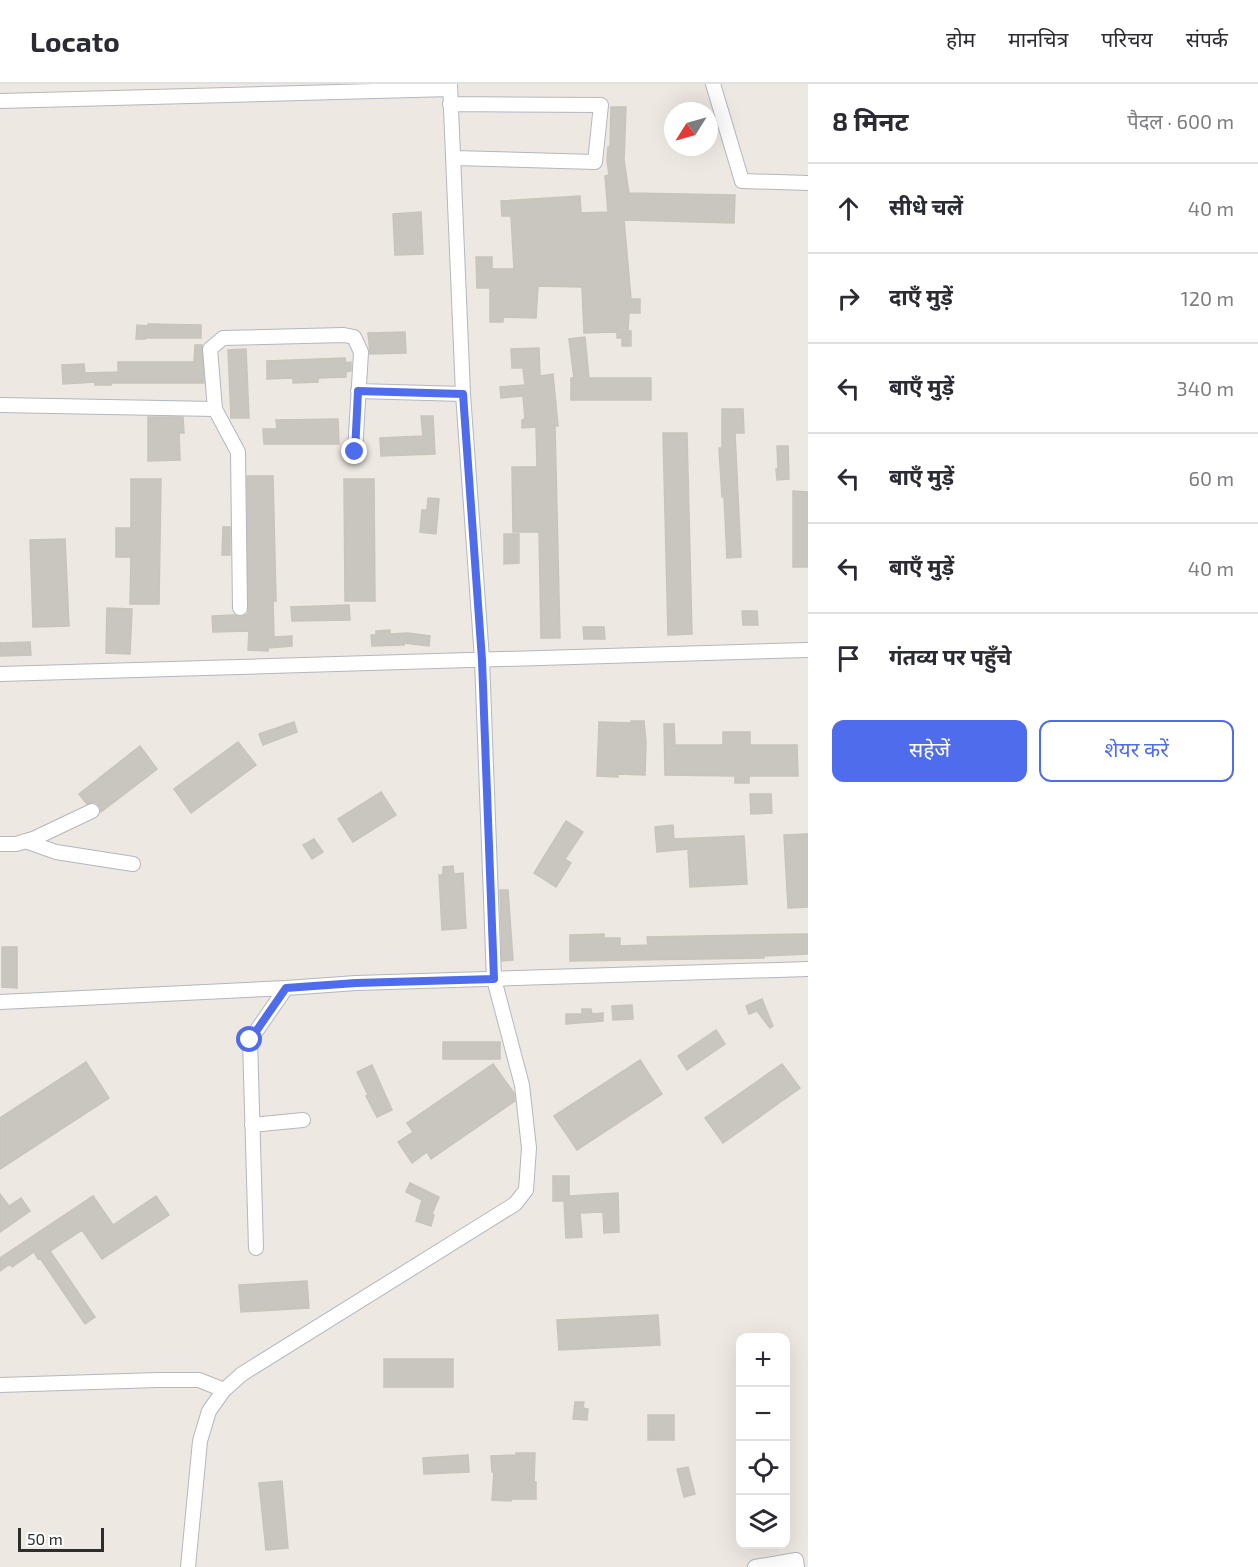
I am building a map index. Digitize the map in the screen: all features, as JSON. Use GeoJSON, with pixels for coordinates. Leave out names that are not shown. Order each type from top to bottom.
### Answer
{"type":"FeatureCollection","features":[{"type":"Feature","properties":{"kind":"street"},"geometry":{"type":"LineString","coordinates":[[713,84],[742,182],[808,183]]}},
{"type":"Feature","properties":{"kind":"street"},"geometry":{"type":"LineString","coordinates":[[0,101],[450,86],[463,394],[482,660],[494,979],[522,1085],[529,1148],[526,1190],[514,1204],[242,1374],[224,1390],[209,1411],[200,1441],[188,1567]]}},
{"type":"Feature","properties":{"kind":"street"},"geometry":{"type":"LineString","coordinates":[[450,104],[601,105],[595,162],[453,158]]}},
{"type":"Feature","properties":{"kind":"street"},"geometry":{"type":"LineString","coordinates":[[240,608],[238,452],[215,409],[210,349],[223,339],[344,335],[354,338],[361,352],[355,452]]}},
{"type":"Feature","properties":{"kind":"street"},"geometry":{"type":"LineString","coordinates":[[358,391],[463,394]]}},
{"type":"Feature","properties":{"kind":"street"},"geometry":{"type":"LineString","coordinates":[[0,405],[215,409]]}},
{"type":"Feature","properties":{"kind":"street"},"geometry":{"type":"LineString","coordinates":[[0,674],[808,650]]}},
{"type":"Feature","properties":{"kind":"street"},"geometry":{"type":"LineString","coordinates":[[0,844],[16,844],[33,839],[92,811]]}},
{"type":"Feature","properties":{"kind":"street"},"geometry":{"type":"LineString","coordinates":[[25,841],[56,852],[133,864]]}},
{"type":"Feature","properties":{"kind":"street"},"geometry":{"type":"LineString","coordinates":[[0,1002],[356,983],[808,969]]}},
{"type":"Feature","properties":{"kind":"street"},"geometry":{"type":"LineString","coordinates":[[256,1248],[250,1040],[286,988]]}},
{"type":"Feature","properties":{"kind":"street"},"geometry":{"type":"LineString","coordinates":[[252,1125],[303,1120]]}},
{"type":"Feature","properties":{"kind":"street"},"geometry":{"type":"LineString","coordinates":[[0,1385],[199,1380],[224,1390]]}},
{"type":"Feature","properties":{"kind":"street"},"geometry":{"type":"LineString","coordinates":[[755,1567],[796,1560],[797,1567]]}},
{"type":"Feature","properties":{"kind":"building"},"geometry":{"type":"Polygon","coordinates":[[[611,107],[626,107],[624,160],[629,193],[735,195],[734,223],[624,220],[631,299],[640,299],[640,313],[629,313],[628,331],[631,331],[631,346],[622,346],[622,338],[617,338],[617,332],[584,333],[582,287],[538,286],[536,318],[503,317],[503,322],[490,322],[490,288],[477,288],[476,257],[492,257],[492,269],[514,269],[511,216],[502,216],[501,201],[580,196],[581,213],[608,212],[605,176],[609,175],[607,160],[608,147],[610,147],[611,107]]]}},
{"type":"Feature","properties":{"kind":"building"},"geometry":{"type":"Polygon","coordinates":[[[421,212],[423,254],[395,255],[393,214],[421,212]]]}},
{"type":"Feature","properties":{"kind":"building"},"geometry":{"type":"Polygon","coordinates":[[[148,324],[201,325],[201,338],[136,339],[137,325],[148,326],[148,324]]]}},
{"type":"Feature","properties":{"kind":"building"},"geometry":{"type":"Polygon","coordinates":[[[405,332],[406,353],[370,354],[368,333],[405,332]]]}},
{"type":"Feature","properties":{"kind":"building"},"geometry":{"type":"Polygon","coordinates":[[[585,337],[589,378],[651,378],[651,400],[571,400],[571,378],[574,378],[569,339],[585,337]]]}},
{"type":"Feature","properties":{"kind":"building"},"geometry":{"type":"Polygon","coordinates":[[[195,345],[202,345],[204,383],[63,384],[62,365],[84,364],[85,373],[118,372],[118,362],[194,362],[195,345]]]}},
{"type":"Feature","properties":{"kind":"building"},"geometry":{"type":"Polygon","coordinates":[[[539,348],[540,376],[553,374],[558,426],[555,426],[560,638],[541,638],[539,532],[513,532],[512,467],[537,467],[536,427],[522,428],[522,420],[525,419],[523,396],[501,398],[500,387],[525,385],[523,368],[512,368],[511,349],[539,348]]]}},
{"type":"Feature","properties":{"kind":"building"},"geometry":{"type":"Polygon","coordinates":[[[246,349],[249,418],[231,418],[228,350],[246,349]]]}},
{"type":"Feature","properties":{"kind":"building"},"geometry":{"type":"Polygon","coordinates":[[[345,358],[346,363],[351,362],[351,371],[346,372],[346,377],[318,378],[318,382],[293,383],[293,378],[267,379],[267,361],[345,358]]]}},
{"type":"Feature","properties":{"kind":"building"},"geometry":{"type":"Polygon","coordinates":[[[722,409],[743,409],[744,433],[735,433],[741,557],[727,558],[719,448],[722,448],[722,409]]]}},
{"type":"Feature","properties":{"kind":"building"},"geometry":{"type":"Polygon","coordinates":[[[421,416],[433,416],[435,454],[381,456],[380,438],[423,436],[421,416]]]}},
{"type":"Feature","properties":{"kind":"building"},"geometry":{"type":"Polygon","coordinates":[[[148,417],[183,417],[184,433],[179,433],[180,460],[148,461],[148,417]]]}},
{"type":"Feature","properties":{"kind":"building"},"geometry":{"type":"Polygon","coordinates":[[[338,419],[339,444],[264,444],[263,429],[277,429],[276,420],[338,419]]]}},
{"type":"Feature","properties":{"kind":"building"},"geometry":{"type":"Polygon","coordinates":[[[663,433],[687,433],[692,634],[668,635],[663,433]]]}},
{"type":"Feature","properties":{"kind":"building"},"geometry":{"type":"Polygon","coordinates":[[[777,446],[788,446],[789,479],[777,480],[777,446]]]}},
{"type":"Feature","properties":{"kind":"building"},"geometry":{"type":"Polygon","coordinates":[[[247,476],[273,476],[276,601],[273,601],[274,637],[292,636],[292,646],[268,648],[268,651],[248,650],[249,631],[213,632],[212,616],[241,617],[248,614],[247,476]]]}},
{"type":"Feature","properties":{"kind":"building"},"geometry":{"type":"Polygon","coordinates":[[[131,479],[161,479],[159,604],[130,604],[131,557],[116,557],[116,528],[131,528],[131,479]]]}},
{"type":"Feature","properties":{"kind":"building"},"geometry":{"type":"Polygon","coordinates":[[[344,479],[374,479],[375,601],[345,601],[344,479]]]}},
{"type":"Feature","properties":{"kind":"building"},"geometry":{"type":"Polygon","coordinates":[[[793,491],[808,492],[808,567],[793,567],[793,491]]]}},
{"type":"Feature","properties":{"kind":"building"},"geometry":{"type":"Polygon","coordinates":[[[428,498],[439,499],[436,534],[420,532],[422,510],[427,510],[428,498]]]}},
{"type":"Feature","properties":{"kind":"building"},"geometry":{"type":"Polygon","coordinates":[[[223,527],[230,527],[230,555],[222,555],[223,527]]]}},
{"type":"Feature","properties":{"kind":"building"},"geometry":{"type":"Polygon","coordinates":[[[504,534],[519,534],[519,563],[504,564],[504,534]]]}},
{"type":"Feature","properties":{"kind":"building"},"geometry":{"type":"Polygon","coordinates":[[[65,539],[69,626],[33,627],[30,540],[65,539]]]}},
{"type":"Feature","properties":{"kind":"building"},"geometry":{"type":"Polygon","coordinates":[[[349,605],[350,620],[292,621],[291,607],[349,605]]]}},
{"type":"Feature","properties":{"kind":"building"},"geometry":{"type":"Polygon","coordinates":[[[107,608],[132,609],[130,654],[106,653],[107,608]]]}},
{"type":"Feature","properties":{"kind":"building"},"geometry":{"type":"Polygon","coordinates":[[[742,611],[757,611],[758,625],[743,625],[742,611]]]}},
{"type":"Feature","properties":{"kind":"building"},"geometry":{"type":"Polygon","coordinates":[[[583,627],[604,627],[605,639],[584,639],[583,627]]]}},
{"type":"Feature","properties":{"kind":"building"},"geometry":{"type":"Polygon","coordinates":[[[390,630],[390,634],[408,633],[430,636],[429,646],[404,643],[404,645],[372,646],[371,635],[376,635],[376,631],[390,630]]]}},
{"type":"Feature","properties":{"kind":"building"},"geometry":{"type":"Polygon","coordinates":[[[30,642],[31,655],[0,656],[0,643],[30,642]]]}},
{"type":"Feature","properties":{"kind":"building"},"geometry":{"type":"Polygon","coordinates":[[[631,721],[644,721],[645,775],[597,776],[599,722],[631,723],[631,721]]]}},
{"type":"Feature","properties":{"kind":"building"},"geometry":{"type":"Polygon","coordinates":[[[294,722],[297,732],[263,745],[259,734],[294,722]]]}},
{"type":"Feature","properties":{"kind":"building"},"geometry":{"type":"Polygon","coordinates":[[[664,724],[674,724],[675,745],[723,745],[723,732],[750,732],[750,745],[797,745],[798,776],[749,776],[749,783],[735,783],[735,776],[665,775],[664,724]]]}},
{"type":"Feature","properties":{"kind":"building"},"geometry":{"type":"Polygon","coordinates":[[[238,742],[256,765],[191,813],[174,789],[238,742]]]}},
{"type":"Feature","properties":{"kind":"building"},"geometry":{"type":"Polygon","coordinates":[[[140,746],[157,769],[101,812],[97,803],[87,804],[79,794],[140,746]]]}},
{"type":"Feature","properties":{"kind":"building"},"geometry":{"type":"Polygon","coordinates":[[[381,792],[396,815],[353,842],[338,819],[381,792]]]}},
{"type":"Feature","properties":{"kind":"building"},"geometry":{"type":"Polygon","coordinates":[[[750,794],[771,794],[772,813],[751,814],[750,794]]]}},
{"type":"Feature","properties":{"kind":"building"},"geometry":{"type":"Polygon","coordinates":[[[566,821],[583,832],[565,859],[571,863],[556,887],[534,873],[566,821]]]}},
{"type":"Feature","properties":{"kind":"building"},"geometry":{"type":"Polygon","coordinates":[[[673,825],[674,839],[744,836],[747,884],[690,887],[688,849],[657,852],[655,827],[673,825]]]}},
{"type":"Feature","properties":{"kind":"building"},"geometry":{"type":"Polygon","coordinates":[[[808,834],[808,907],[788,908],[784,835],[808,834]]]}},
{"type":"Feature","properties":{"kind":"building"},"geometry":{"type":"Polygon","coordinates":[[[314,839],[323,852],[312,859],[303,845],[314,839]]]}},
{"type":"Feature","properties":{"kind":"building"},"geometry":{"type":"Polygon","coordinates":[[[453,866],[454,874],[463,873],[466,928],[442,930],[439,875],[443,875],[443,867],[453,866]]]}},
{"type":"Feature","properties":{"kind":"building"},"geometry":{"type":"Polygon","coordinates":[[[500,890],[508,890],[513,960],[502,961],[500,890]]]}},
{"type":"Feature","properties":{"kind":"building"},"geometry":{"type":"Polygon","coordinates":[[[604,934],[604,938],[620,938],[620,946],[648,945],[647,937],[808,934],[808,954],[764,956],[764,958],[570,961],[570,935],[604,934]]]}},
{"type":"Feature","properties":{"kind":"building"},"geometry":{"type":"Polygon","coordinates":[[[2,947],[17,947],[17,988],[2,987],[2,947]]]}},
{"type":"Feature","properties":{"kind":"building"},"geometry":{"type":"Polygon","coordinates":[[[762,999],[773,1026],[770,1028],[757,1011],[749,1014],[746,1006],[762,999]]]}},
{"type":"Feature","properties":{"kind":"building"},"geometry":{"type":"Polygon","coordinates":[[[632,1005],[633,1019],[613,1020],[612,1006],[632,1005]]]}},
{"type":"Feature","properties":{"kind":"building"},"geometry":{"type":"Polygon","coordinates":[[[582,1009],[591,1009],[592,1014],[603,1013],[603,1021],[566,1024],[566,1014],[582,1014],[582,1009]]]}},
{"type":"Feature","properties":{"kind":"building"},"geometry":{"type":"Polygon","coordinates":[[[716,1030],[725,1044],[687,1070],[678,1056],[716,1030]]]}},
{"type":"Feature","properties":{"kind":"building"},"geometry":{"type":"Polygon","coordinates":[[[443,1042],[500,1042],[500,1059],[443,1059],[443,1042]]]}},
{"type":"Feature","properties":{"kind":"building"},"geometry":{"type":"Polygon","coordinates":[[[640,1060],[662,1094],[577,1150],[554,1116],[640,1060]]]}},
{"type":"Feature","properties":{"kind":"building"},"geometry":{"type":"Polygon","coordinates":[[[86,1062],[109,1098],[0,1169],[0,1118],[86,1062]]]}},
{"type":"Feature","properties":{"kind":"building"},"geometry":{"type":"Polygon","coordinates":[[[493,1064],[514,1093],[515,1101],[431,1159],[427,1152],[412,1163],[398,1142],[413,1132],[407,1123],[493,1064]]]}},
{"type":"Feature","properties":{"kind":"building"},"geometry":{"type":"Polygon","coordinates":[[[782,1064],[800,1088],[723,1143],[705,1118],[782,1064]]]}},
{"type":"Feature","properties":{"kind":"building"},"geometry":{"type":"Polygon","coordinates":[[[372,1065],[392,1110],[377,1117],[357,1072],[372,1065]]]}},
{"type":"Feature","properties":{"kind":"building"},"geometry":{"type":"Polygon","coordinates":[[[553,1176],[569,1176],[569,1196],[618,1193],[619,1232],[604,1233],[603,1212],[580,1213],[582,1237],[566,1238],[564,1201],[553,1201],[553,1176]]]}},
{"type":"Feature","properties":{"kind":"building"},"geometry":{"type":"Polygon","coordinates":[[[410,1183],[439,1197],[432,1214],[434,1215],[431,1226],[416,1221],[422,1200],[406,1192],[410,1183]]]}},
{"type":"Feature","properties":{"kind":"building"},"geometry":{"type":"Polygon","coordinates":[[[0,1194],[9,1206],[21,1198],[30,1211],[0,1232],[0,1194]]]}},
{"type":"Feature","properties":{"kind":"building"},"geometry":{"type":"Polygon","coordinates":[[[93,1196],[113,1225],[156,1196],[169,1215],[102,1259],[82,1230],[50,1251],[95,1317],[85,1324],[34,1252],[12,1267],[10,1264],[0,1271],[0,1258],[93,1196]]]}},
{"type":"Feature","properties":{"kind":"building"},"geometry":{"type":"Polygon","coordinates":[[[307,1281],[309,1308],[241,1312],[239,1285],[307,1281]]]}},
{"type":"Feature","properties":{"kind":"building"},"geometry":{"type":"Polygon","coordinates":[[[658,1315],[660,1345],[559,1350],[557,1320],[658,1315]]]}},
{"type":"Feature","properties":{"kind":"building"},"geometry":{"type":"Polygon","coordinates":[[[384,1359],[453,1359],[453,1387],[384,1387],[384,1359]]]}},
{"type":"Feature","properties":{"kind":"building"},"geometry":{"type":"Polygon","coordinates":[[[575,1402],[584,1402],[583,1408],[588,1409],[587,1420],[573,1419],[575,1402]]]}},
{"type":"Feature","properties":{"kind":"building"},"geometry":{"type":"Polygon","coordinates":[[[648,1415],[674,1415],[674,1440],[648,1440],[648,1415]]]}},
{"type":"Feature","properties":{"kind":"building"},"geometry":{"type":"Polygon","coordinates":[[[516,1453],[535,1453],[536,1499],[492,1500],[494,1472],[492,1472],[491,1456],[516,1455],[516,1453]]]}},
{"type":"Feature","properties":{"kind":"building"},"geometry":{"type":"Polygon","coordinates":[[[468,1455],[469,1472],[424,1474],[423,1458],[468,1455]]]}},
{"type":"Feature","properties":{"kind":"building"},"geometry":{"type":"Polygon","coordinates":[[[688,1467],[695,1494],[684,1497],[677,1469],[688,1467]]]}},
{"type":"Feature","properties":{"kind":"building"},"geometry":{"type":"Polygon","coordinates":[[[282,1481],[288,1548],[266,1550],[259,1483],[282,1481]]]}},
{"type":"Feature","properties":{"kind":"route"},"geometry":{"type":"LineString","coordinates":[[250,1040],[286,988],[356,983],[494,979],[482,660],[463,394],[358,391],[355,452]]}}]}
